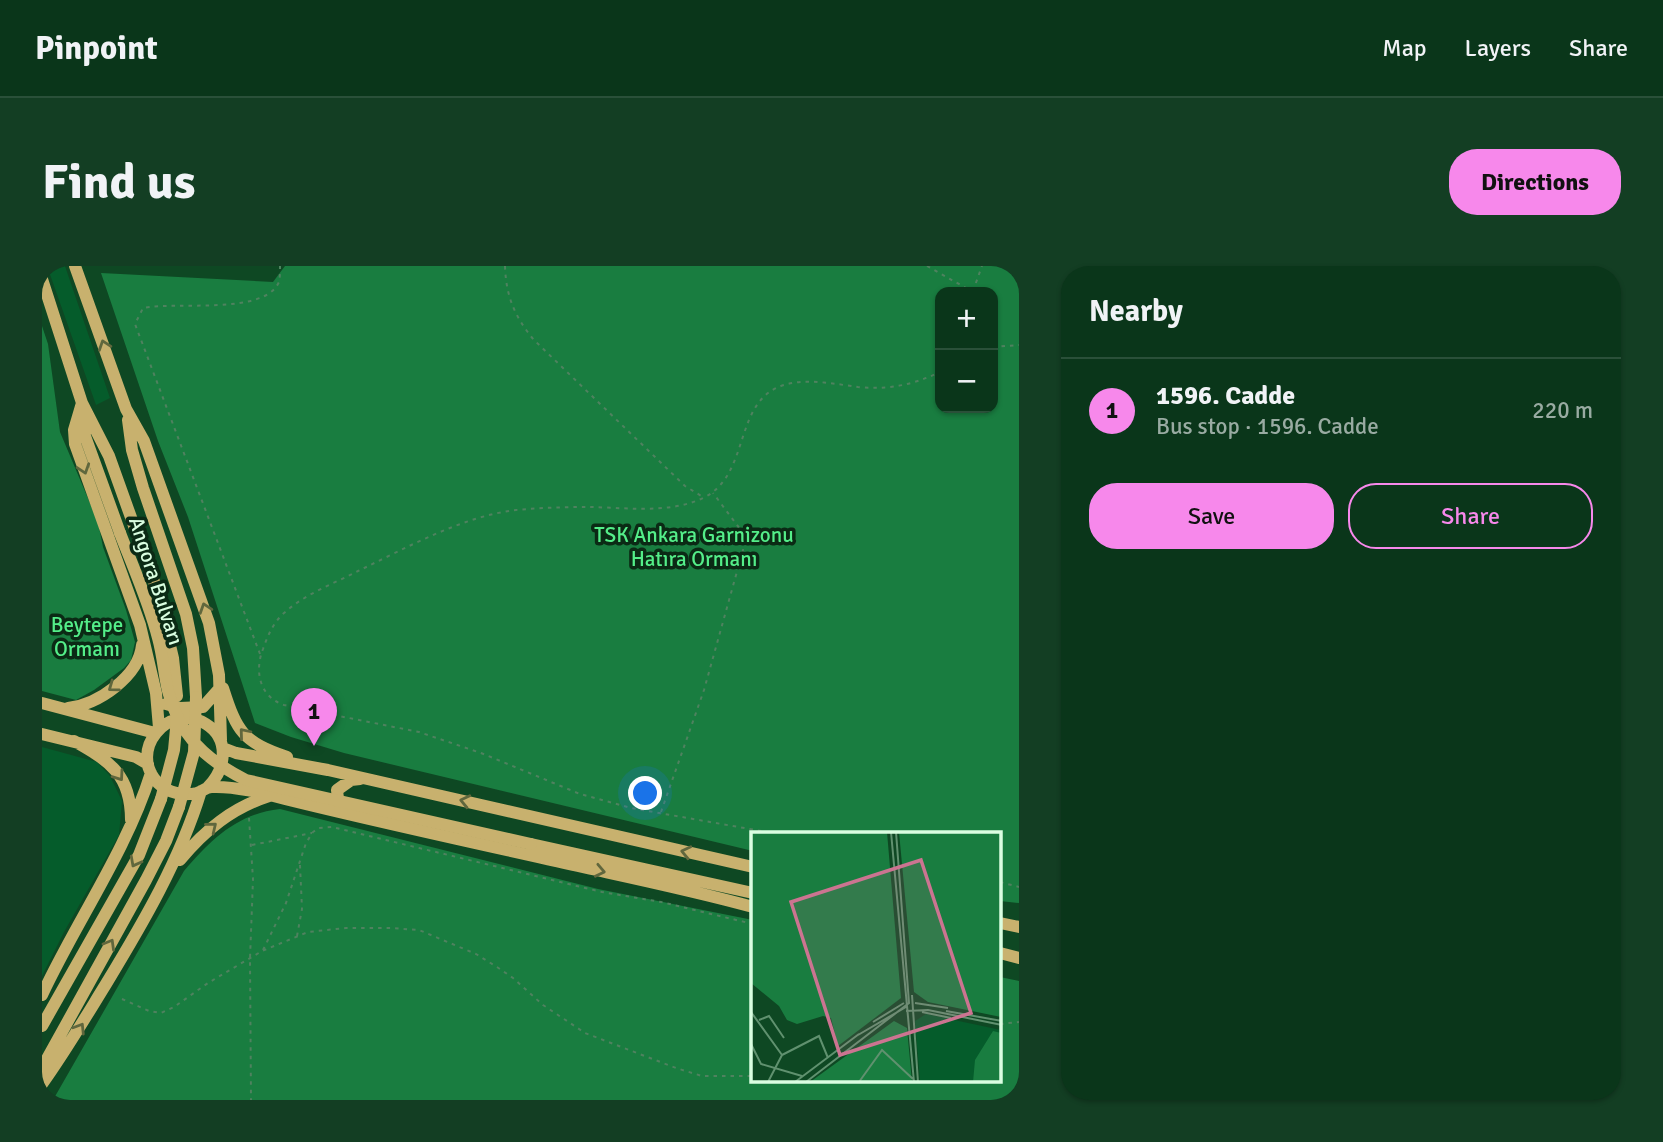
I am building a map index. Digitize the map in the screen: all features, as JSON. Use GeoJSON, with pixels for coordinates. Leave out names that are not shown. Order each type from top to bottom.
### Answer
{"type":"FeatureCollection","features":[{"type":"Feature","properties":{"kind":"main road","name":"Angora Bulvarı"},"geometry":{"type":"LineString","coordinates":[[75,266],[126,409],[144,441],[209,623],[219,675],[222,745]]}},
{"type":"Feature","properties":{"kind":"main road","name":"Angora Bulvarı"},"geometry":{"type":"LineString","coordinates":[[42,279],[82,403],[109,456],[157,590],[173,658],[177,696],[174,750],[161,799],[146,839],[42,1026]]}},
{"type":"Feature","properties":{"kind":"main road","name":"Angora Bulvarı"},"geometry":{"type":"LineString","coordinates":[[82,403],[85,436],[158,638],[168,691],[176,714],[192,740],[213,762],[246,780],[751,893]]}},
{"type":"Feature","properties":{"kind":"main road","name":"Angora Bulvarı"},"geometry":{"type":"LineString","coordinates":[[82,403],[74,430],[75,444],[140,625],[156,693],[157,730]]}},
{"type":"Feature","properties":{"kind":"main road","name":"Angora Bulvarı"},"geometry":{"type":"LineString","coordinates":[[42,1068],[146,880],[179,807],[194,752],[196,698],[193,648],[186,614],[132,450],[126,409]]}},
{"type":"Feature","properties":{"kind":"main road"},"geometry":{"type":"LineString","coordinates":[[62,708],[93,702],[120,682],[137,664],[143,641]]}},
{"type":"Feature","properties":{"kind":"main road"},"geometry":{"type":"LineString","coordinates":[[219,675],[231,713],[238,727],[251,742],[263,749],[328,770]]}},
{"type":"Feature","properties":{"kind":"main road"},"geometry":{"type":"LineString","coordinates":[[156,693],[169,705],[190,708],[203,706],[219,689]]}},
{"type":"Feature","properties":{"kind":"main road"},"geometry":{"type":"LineString","coordinates":[[42,704],[157,730]]}},
{"type":"Feature","properties":{"kind":"main road"},"geometry":{"type":"LineString","coordinates":[[42,995],[76,926],[130,831],[149,768],[148,747],[157,730],[169,722],[189,718],[209,726],[222,745],[236,753],[328,770],[751,867]]}},
{"type":"Feature","properties":{"kind":"main road"},"geometry":{"type":"LineString","coordinates":[[42,734],[136,757],[149,768],[157,782],[175,793],[185,794],[205,789],[271,795],[692,891],[751,907]]}},
{"type":"Feature","properties":{"kind":"main road"},"geometry":{"type":"LineString","coordinates":[[74,741],[105,760],[126,785],[130,802],[130,831]]}},
{"type":"Feature","properties":{"kind":"main road"},"geometry":{"type":"LineString","coordinates":[[42,1084],[123,957],[167,876],[205,789],[221,770],[222,745]]}},
{"type":"Feature","properties":{"kind":"main road"},"geometry":{"type":"LineString","coordinates":[[355,816],[338,799],[337,790],[351,780],[364,779]]}},
{"type":"Feature","properties":{"kind":"main road"},"geometry":{"type":"LineString","coordinates":[[167,876],[206,831],[248,804],[271,795]]}},
{"type":"Feature","properties":{"kind":"main road"},"geometry":{"type":"LineString","coordinates":[[1002,924],[1019,928]]}},
{"type":"Feature","properties":{"kind":"main road"},"geometry":{"type":"LineString","coordinates":[[1002,954],[1019,958]]}},
{"type":"Feature","properties":{"kind":"path"},"geometry":{"type":"LineString","coordinates":[[260,655],[135,324],[143,308],[159,304],[243,304],[263,298],[278,283],[280,266]]}},
{"type":"Feature","properties":{"kind":"path"},"geometry":{"type":"LineString","coordinates":[[505,266],[509,298],[518,321],[534,340],[685,486],[704,498]]}},
{"type":"Feature","properties":{"kind":"path"},"geometry":{"type":"LineString","coordinates":[[927,266],[964,287]]}},
{"type":"Feature","properties":{"kind":"path"},"geometry":{"type":"LineString","coordinates":[[975,287],[982,266]]}},
{"type":"Feature","properties":{"kind":"path"},"geometry":{"type":"LineString","coordinates":[[998,347],[1019,345]]}},
{"type":"Feature","properties":{"kind":"path"},"geometry":{"type":"LineString","coordinates":[[766,832],[661,814],[580,794],[481,753],[419,732],[271,701],[264,690],[259,671],[260,655],[270,628],[297,603],[411,546],[475,519],[512,510],[653,508],[704,498],[722,485],[734,467],[753,411],[762,397],[774,388],[799,382],[885,388],[921,381],[935,374]]}},
{"type":"Feature","properties":{"kind":"path"},"geometry":{"type":"LineString","coordinates":[[661,814],[704,690],[743,550],[740,529],[712,492]]}},
{"type":"Feature","properties":{"kind":"path"},"geometry":{"type":"LineString","coordinates":[[248,804],[253,879],[250,959],[251,1100]]}},
{"type":"Feature","properties":{"kind":"path"},"geometry":{"type":"LineString","coordinates":[[251,845],[332,827],[602,892],[661,902],[751,924]]}},
{"type":"Feature","properties":{"kind":"path"},"geometry":{"type":"LineString","coordinates":[[262,951],[286,902],[313,832]]}},
{"type":"Feature","properties":{"kind":"path"},"geometry":{"type":"LineString","coordinates":[[297,936],[302,909],[300,861]]}},
{"type":"Feature","properties":{"kind":"path"},"geometry":{"type":"LineString","coordinates":[[1002,883],[1019,887]]}},
{"type":"Feature","properties":{"kind":"path"},"geometry":{"type":"LineString","coordinates":[[122,999],[149,1011],[161,1013],[262,951],[308,932],[346,928],[419,930],[464,949],[497,967],[543,1005],[585,1033],[702,1076],[751,1076]]}},
{"type":"Feature","properties":{"kind":"green space"},"geometry":{"type":"Polygon","coordinates":[[[47,266],[65,266],[110,398],[96,405],[47,266]]]}},
{"type":"Feature","properties":{"kind":"green space","name":"TSK Ankara Garnizonu Hatıra Ormanı"},"geometry":{"type":"Polygon","coordinates":[[[285,266],[1019,266],[1019,903],[1002,901],[1002,832],[751,832],[751,851],[344,753],[255,723],[188,517],[158,441],[101,273],[273,282],[285,266]]]}},
{"type":"Feature","properties":{"kind":"green space","name":"Beytepe Ormanı"},"geometry":{"type":"Polygon","coordinates":[[[42,326],[48,344],[60,432],[98,522],[103,547],[135,642],[131,660],[124,668],[76,700],[42,691],[42,326]]]}},
{"type":"Feature","properties":{"kind":"green space"},"geometry":{"type":"Polygon","coordinates":[[[42,747],[97,762],[110,776],[122,801],[119,835],[42,976],[42,747]]]}},
{"type":"Feature","properties":{"kind":"green space"},"geometry":{"type":"Polygon","coordinates":[[[280,809],[598,889],[751,920],[751,1082],[1002,1082],[1002,977],[1019,981],[1019,1100],[53,1100],[184,871],[226,830],[250,816],[280,809]]]}},
{"type":"Feature","properties":{"kind":"place","name":"1596. Cadde"},"geometry":{"type":"Point","coordinates":[314,746]}}]}
